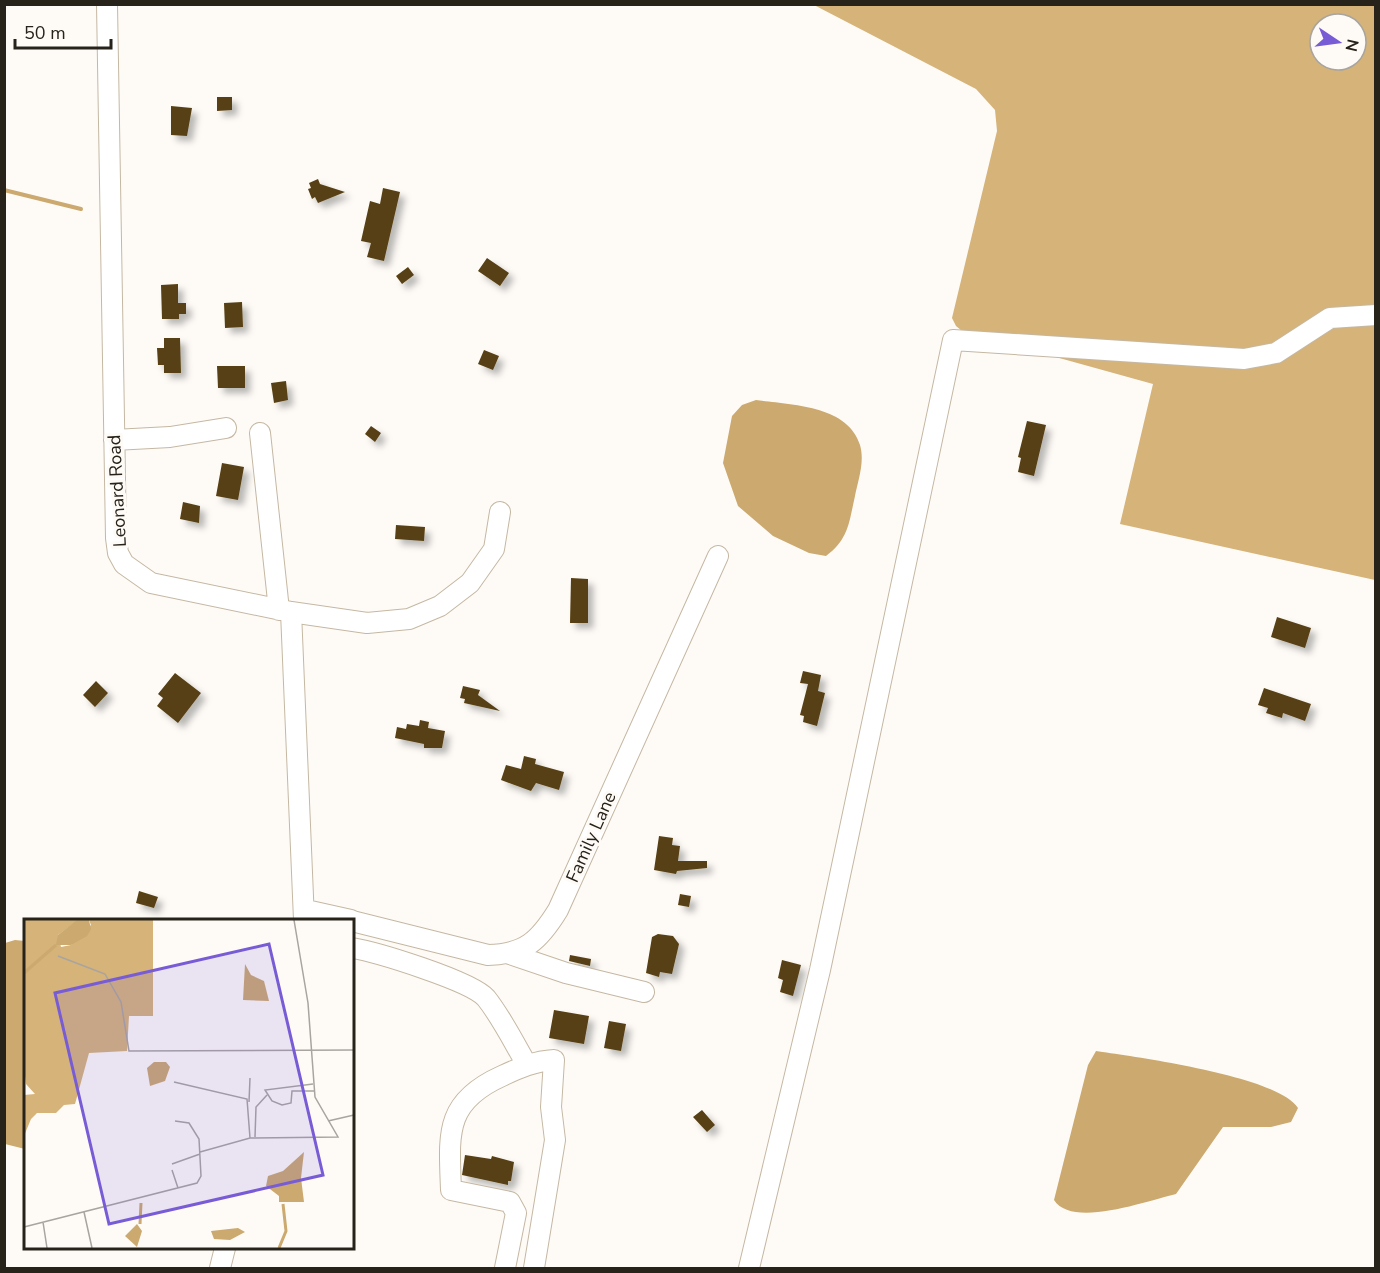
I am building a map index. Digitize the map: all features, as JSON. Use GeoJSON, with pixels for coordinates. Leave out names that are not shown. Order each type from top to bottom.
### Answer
{"type":"FeatureCollection","features":[{"type":"Feature","properties":{"kind":"street","name":"Leonard Road"},"geometry":{"type":"LineString","coordinates":[[107,4],[116,538],[124,564],[151,583],[285,611],[367,623],[409,619],[440,606],[470,583],[494,549],[500,512]]}},
{"type":"Feature","properties":{"kind":"street"},"geometry":{"type":"LineString","coordinates":[[749,1269],[820,970],[953,340],[1244,359],[1276,353],[1330,318],[1376,315]]}},
{"type":"Feature","properties":{"kind":"street"},"geometry":{"type":"LineString","coordinates":[[114,440],[170,437],[226,428]]}},
{"type":"Feature","properties":{"kind":"street"},"geometry":{"type":"LineString","coordinates":[[260,433],[285,611],[305,915],[336,919]]}},
{"type":"Feature","properties":{"kind":"street","name":"Family Lane"},"geometry":{"type":"LineString","coordinates":[[510,954],[529,946],[546,930],[558,910],[718,556]]}},
{"type":"Feature","properties":{"kind":"street"},"geometry":{"type":"LineString","coordinates":[[354,922],[488,955],[510,954],[566,974],[644,992]]}},
{"type":"Feature","properties":{"kind":"street"},"geometry":{"type":"LineString","coordinates":[[354,949],[394,959],[470,987],[485,997],[527,1065]]}},
{"type":"Feature","properties":{"kind":"street"},"geometry":{"type":"LineString","coordinates":[[505,1269],[516,1213],[510,1202],[451,1190],[449,1134],[454,1118],[465,1099],[483,1084],[527,1065],[554,1060],[550,1107],[555,1140],[534,1269]]}},
{"type":"Feature","properties":{"kind":"street"},"geometry":{"type":"LineString","coordinates":[[220,1269],[225,1249]]}},
{"type":"Feature","properties":{"kind":"shaded area"},"geometry":{"type":"Polygon","coordinates":[[[814,5],[1375,5],[1375,580],[1120,524],[1153,384],[962,331],[956,326],[952,318],[997,131],[995,110],[976,89],[814,5]]]}},
{"type":"Feature","properties":{"kind":"shaded area"},"geometry":{"type":"Polygon","coordinates":[[[756,400],[816,409],[831,415],[853,432],[860,445],[861,464],[849,522],[844,536],[834,550],[826,556],[809,553],[773,536],[738,506],[723,463],[732,416],[742,405],[756,400]]]}},
{"type":"Feature","properties":{"kind":"shaded area"},"geometry":{"type":"Polygon","coordinates":[[[15,940],[24,941],[24,1149],[5,1144],[5,943],[15,940]]]}},
{"type":"Feature","properties":{"kind":"shaded area"},"geometry":{"type":"Polygon","coordinates":[[[1096,1051],[1172,1063],[1236,1077],[1264,1086],[1285,1097],[1298,1108],[1291,1122],[1271,1127],[1223,1127],[1176,1194],[1112,1210],[1077,1212],[1063,1208],[1054,1200],[1088,1065],[1096,1051]]]}},
{"type":"Feature","properties":{"kind":"building"},"geometry":{"type":"Polygon","coordinates":[[[217,97],[232,97],[232,110],[217,111],[217,97]]]}},
{"type":"Feature","properties":{"kind":"building"},"geometry":{"type":"Polygon","coordinates":[[[171,106],[192,108],[187,136],[171,135],[171,106]]]}},
{"type":"Feature","properties":{"kind":"building"},"geometry":{"type":"Polygon","coordinates":[[[318,179],[320,184],[345,192],[318,203],[315,197],[312,199],[308,189],[311,188],[309,183],[318,179]]]}},
{"type":"Feature","properties":{"kind":"building"},"geometry":{"type":"Polygon","coordinates":[[[383,188],[400,192],[384,261],[367,257],[371,243],[361,241],[370,201],[380,204],[383,188]]]}},
{"type":"Feature","properties":{"kind":"building"},"geometry":{"type":"Polygon","coordinates":[[[487,258],[509,273],[500,286],[478,271],[487,258]]]}},
{"type":"Feature","properties":{"kind":"building"},"geometry":{"type":"Polygon","coordinates":[[[408,267],[414,275],[402,284],[396,276],[408,267]]]}},
{"type":"Feature","properties":{"kind":"building"},"geometry":{"type":"Polygon","coordinates":[[[178,284],[178,303],[186,303],[186,314],[179,314],[179,319],[162,319],[161,285],[178,284]]]}},
{"type":"Feature","properties":{"kind":"building"},"geometry":{"type":"Polygon","coordinates":[[[242,302],[243,327],[225,328],[224,303],[242,302]]]}},
{"type":"Feature","properties":{"kind":"building"},"geometry":{"type":"Polygon","coordinates":[[[164,338],[180,338],[181,373],[164,373],[164,365],[158,365],[157,348],[164,348],[164,338]]]}},
{"type":"Feature","properties":{"kind":"building"},"geometry":{"type":"Polygon","coordinates":[[[484,350],[499,356],[493,370],[478,364],[484,350]]]}},
{"type":"Feature","properties":{"kind":"building"},"geometry":{"type":"Polygon","coordinates":[[[217,366],[245,366],[245,388],[218,388],[217,366]]]}},
{"type":"Feature","properties":{"kind":"building"},"geometry":{"type":"Polygon","coordinates":[[[286,381],[288,400],[274,403],[271,383],[286,381]]]}},
{"type":"Feature","properties":{"kind":"building"},"geometry":{"type":"Polygon","coordinates":[[[1027,421],[1046,425],[1034,476],[1018,472],[1021,458],[1018,457],[1027,421]]]}},
{"type":"Feature","properties":{"kind":"building"},"geometry":{"type":"Polygon","coordinates":[[[371,426],[381,433],[375,442],[365,434],[371,426]]]}},
{"type":"Feature","properties":{"kind":"building"},"geometry":{"type":"Polygon","coordinates":[[[222,463],[244,467],[238,500],[216,496],[222,463]]]}},
{"type":"Feature","properties":{"kind":"building"},"geometry":{"type":"Polygon","coordinates":[[[183,502],[200,506],[199,523],[180,519],[183,502]]]}},
{"type":"Feature","properties":{"kind":"building"},"geometry":{"type":"Polygon","coordinates":[[[396,525],[425,527],[424,541],[395,539],[396,525]]]}},
{"type":"Feature","properties":{"kind":"building"},"geometry":{"type":"Polygon","coordinates":[[[571,578],[588,579],[588,623],[570,623],[571,578]]]}},
{"type":"Feature","properties":{"kind":"building"},"geometry":{"type":"Polygon","coordinates":[[[1277,617],[1311,628],[1305,648],[1271,637],[1277,617]]]}},
{"type":"Feature","properties":{"kind":"building"},"geometry":{"type":"Polygon","coordinates":[[[803,671],[821,675],[818,691],[825,693],[817,726],[803,722],[804,716],[800,715],[808,684],[800,683],[803,671]]]}},
{"type":"Feature","properties":{"kind":"building"},"geometry":{"type":"Polygon","coordinates":[[[175,673],[201,693],[178,723],[157,706],[163,698],[158,694],[175,673]]]}},
{"type":"Feature","properties":{"kind":"building"},"geometry":{"type":"Polygon","coordinates":[[[96,681],[108,693],[95,707],[83,695],[96,681]]]}},
{"type":"Feature","properties":{"kind":"building"},"geometry":{"type":"Polygon","coordinates":[[[463,686],[480,690],[478,695],[500,711],[464,703],[465,699],[460,698],[463,686]]]}},
{"type":"Feature","properties":{"kind":"building"},"geometry":{"type":"Polygon","coordinates":[[[1264,688],[1311,704],[1305,721],[1283,713],[1282,718],[1266,713],[1268,708],[1258,705],[1264,688]]]}},
{"type":"Feature","properties":{"kind":"building"},"geometry":{"type":"Polygon","coordinates":[[[420,720],[429,722],[428,728],[445,731],[442,748],[424,748],[424,744],[395,738],[397,727],[406,729],[407,724],[419,726],[420,720]]]}},
{"type":"Feature","properties":{"kind":"building"},"geometry":{"type":"Polygon","coordinates":[[[524,756],[536,759],[535,764],[564,772],[559,790],[536,783],[531,791],[501,780],[506,765],[521,769],[524,756]]]}},
{"type":"Feature","properties":{"kind":"building"},"geometry":{"type":"Polygon","coordinates":[[[659,836],[673,838],[672,845],[680,846],[678,861],[707,861],[707,868],[677,871],[676,874],[654,870],[659,836]]]}},
{"type":"Feature","properties":{"kind":"building"},"geometry":{"type":"Polygon","coordinates":[[[139,891],[158,897],[154,908],[136,903],[139,891]]]}},
{"type":"Feature","properties":{"kind":"building"},"geometry":{"type":"Polygon","coordinates":[[[680,894],[691,896],[689,907],[678,905],[680,894]]]}},
{"type":"Feature","properties":{"kind":"building"},"geometry":{"type":"Polygon","coordinates":[[[658,934],[673,936],[679,944],[672,974],[660,972],[659,977],[646,973],[652,937],[658,934]]]}},
{"type":"Feature","properties":{"kind":"building"},"geometry":{"type":"Polygon","coordinates":[[[570,955],[591,959],[590,966],[569,961],[570,955]]]}},
{"type":"Feature","properties":{"kind":"building"},"geometry":{"type":"Polygon","coordinates":[[[782,960],[801,965],[793,996],[780,992],[783,980],[778,978],[782,960]]]}},
{"type":"Feature","properties":{"kind":"building"},"geometry":{"type":"Polygon","coordinates":[[[554,1010],[589,1016],[584,1044],[549,1038],[554,1010]]]}},
{"type":"Feature","properties":{"kind":"building"},"geometry":{"type":"Polygon","coordinates":[[[609,1021],[626,1024],[621,1051],[604,1048],[609,1021]]]}},
{"type":"Feature","properties":{"kind":"building"},"geometry":{"type":"Polygon","coordinates":[[[702,1110],[715,1125],[707,1132],[693,1117],[702,1110]]]}},
{"type":"Feature","properties":{"kind":"building"},"geometry":{"type":"Polygon","coordinates":[[[465,1155],[491,1159],[492,1156],[514,1162],[511,1181],[508,1181],[508,1185],[462,1175],[465,1155]]]}},
{"type":"Feature","properties":{"kind":"waterway"},"geometry":{"type":"LineString","coordinates":[[4,190],[81,209]]}}]}
